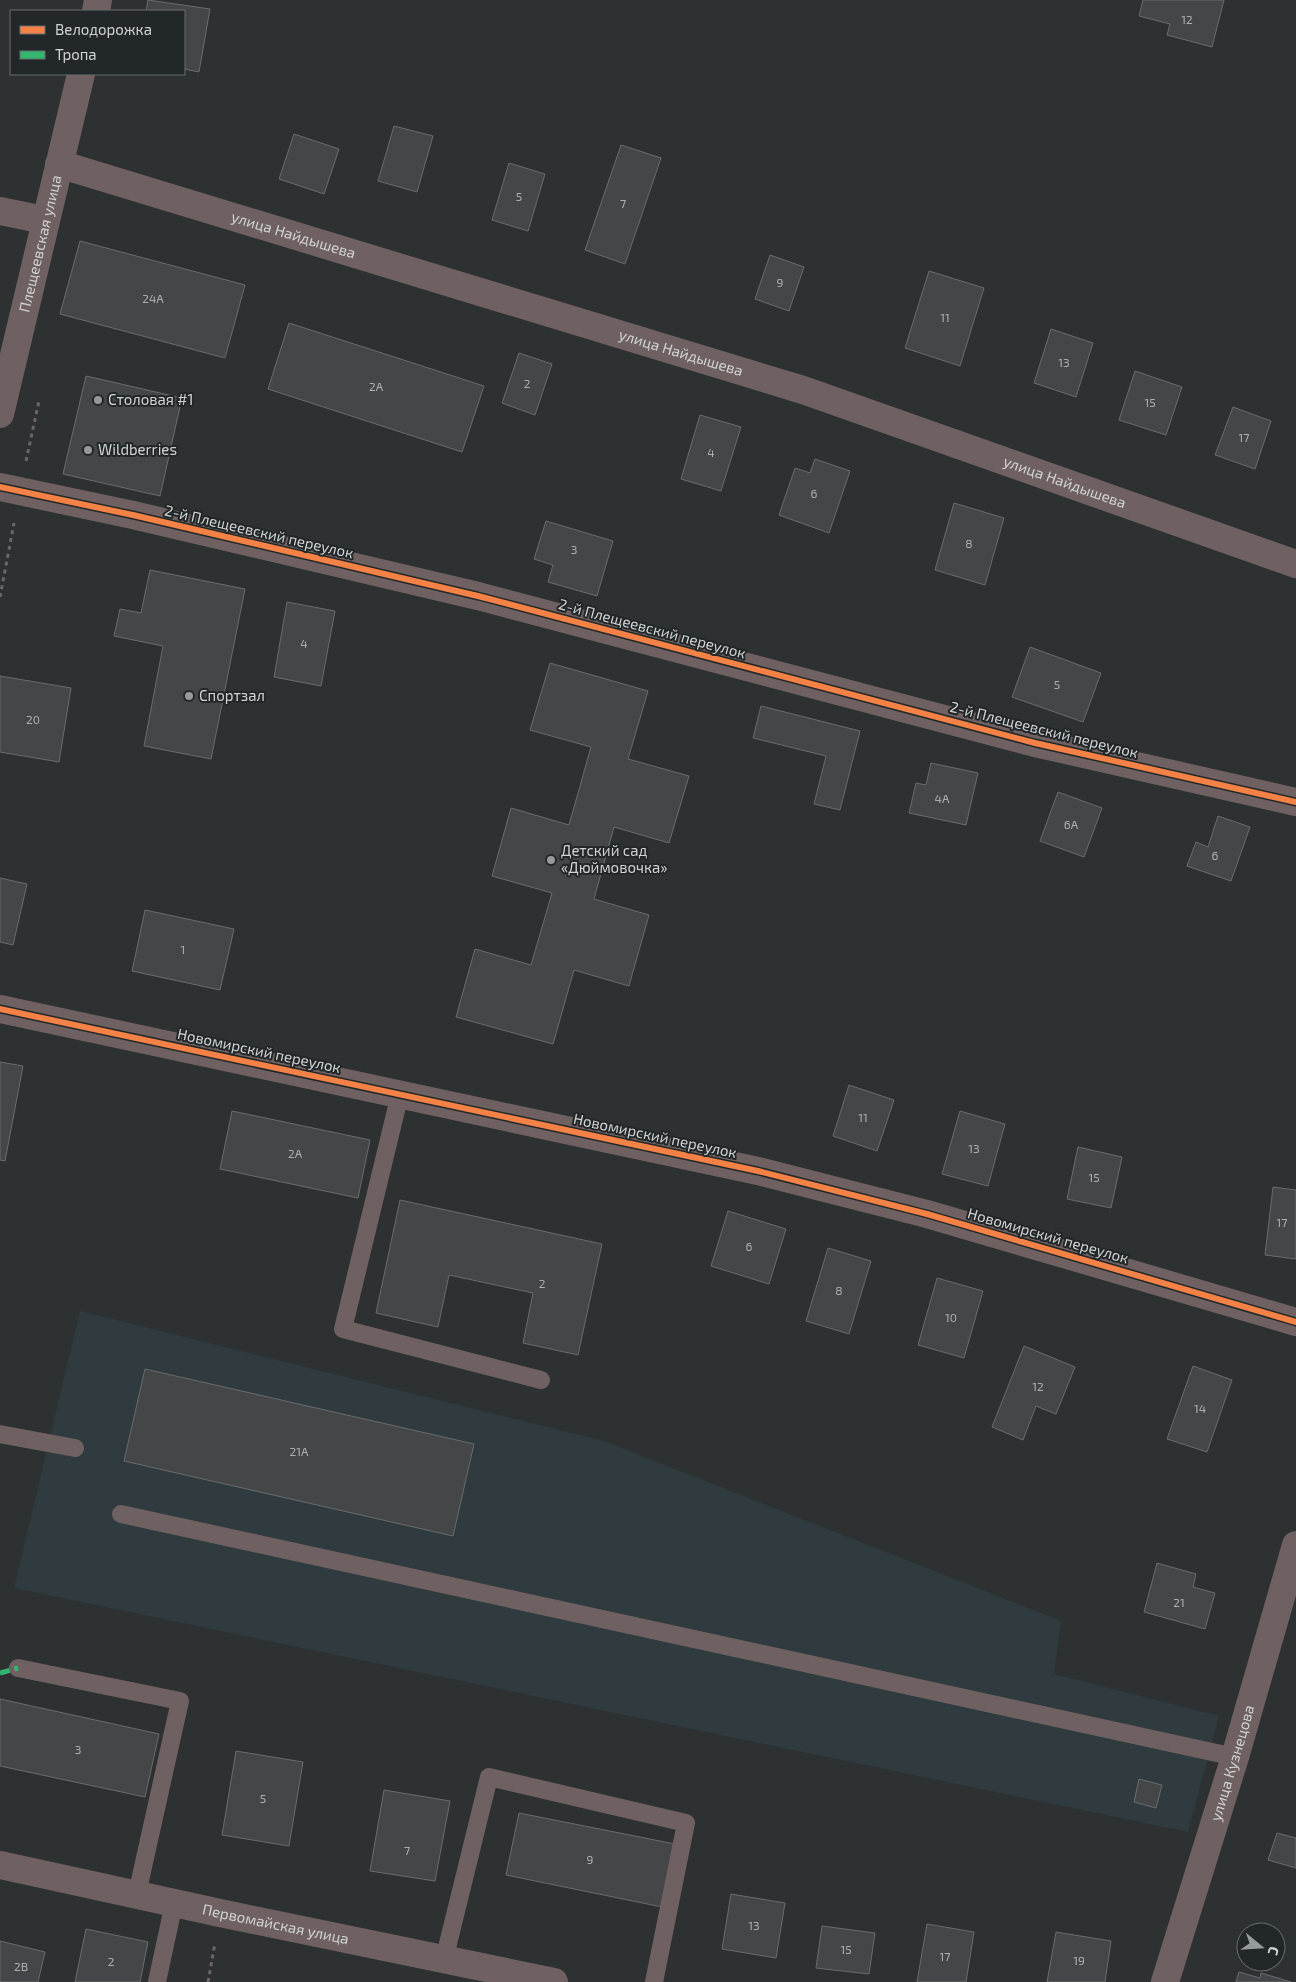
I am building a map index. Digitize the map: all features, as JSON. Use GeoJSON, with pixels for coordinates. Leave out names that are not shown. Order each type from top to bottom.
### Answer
{"type":"FeatureCollection","features":[{"type":"Feature","properties":{"kind":"street","name":"Плещеевская улица"},"geometry":{"type":"LineString","coordinates":[[0,414],[44,220],[81,75]]}},
{"type":"Feature","properties":{"kind":"street","name":"улица Найдышева"},"geometry":{"type":"LineString","coordinates":[[59,164],[803,390],[1296,564]]}},
{"type":"Feature","properties":{"kind":"street"},"geometry":{"type":"LineString","coordinates":[[0,211],[44,220]]}},
{"type":"Feature","properties":{"kind":"street","name":"2-й Плещеевский переулок"},"geometry":{"type":"LineString","coordinates":[[0,487],[133,515],[478,596],[1035,743],[1296,802]]}},
{"type":"Feature","properties":{"kind":"street","name":"Новомирский переулок"},"geometry":{"type":"LineString","coordinates":[[0,1009],[796,1180],[927,1214],[1296,1322]]}},
{"type":"Feature","properties":{"kind":"street","name":"улица Кузнецова"},"geometry":{"type":"LineString","coordinates":[[1165,1982],[1235,1758],[1296,1545]]}},
{"type":"Feature","properties":{"kind":"street","name":"Первомайская улица"},"geometry":{"type":"LineString","coordinates":[[0,1865],[526,1979],[554,1982]]}},
{"type":"Feature","properties":{"kind":"lane"},"geometry":{"type":"LineString","coordinates":[[400,1094],[343,1329],[541,1380]]}},
{"type":"Feature","properties":{"kind":"lane"},"geometry":{"type":"LineString","coordinates":[[0,1434],[75,1448]]}},
{"type":"Feature","properties":{"kind":"lane"},"geometry":{"type":"LineString","coordinates":[[121,1514],[1235,1758]]}},
{"type":"Feature","properties":{"kind":"lane"},"geometry":{"type":"LineString","coordinates":[[18,1668],[180,1701],[137,1894]]}},
{"type":"Feature","properties":{"kind":"lane"},"geometry":{"type":"LineString","coordinates":[[444,1960],[489,1777],[686,1823],[654,1982]]}},
{"type":"Feature","properties":{"kind":"lane"},"geometry":{"type":"LineString","coordinates":[[157,1982],[174,1903]]}},
{"type":"Feature","properties":{"kind":"path"},"geometry":{"type":"LineString","coordinates":[[208,1982],[220,1913]]}},
{"type":"Feature","properties":{"kind":"shaded area"},"geometry":{"type":"Polygon","coordinates":[[[80,1311],[604,1441],[1061,1621],[1054,1674],[1219,1716],[1188,1832],[14,1588],[80,1311]]]}},
{"type":"Feature","properties":{"kind":"building"},"geometry":{"type":"Polygon","coordinates":[[[148,0],[210,9],[199,72],[185,69],[185,10],[146,10],[148,0]]]}},
{"type":"Feature","properties":{"kind":"building"},"geometry":{"type":"Polygon","coordinates":[[[1143,0],[1224,0],[1212,47],[1167,35],[1170,24],[1139,16],[1143,0]]]}},
{"type":"Feature","properties":{"kind":"building"},"geometry":{"type":"Polygon","coordinates":[[[394,126],[433,136],[417,192],[378,181],[394,126]]]}},
{"type":"Feature","properties":{"kind":"building"},"geometry":{"type":"Polygon","coordinates":[[[294,134],[339,149],[324,194],[279,179],[294,134]]]}},
{"type":"Feature","properties":{"kind":"building"},"geometry":{"type":"Polygon","coordinates":[[[621,145],[661,158],[625,264],[585,250],[621,145]]]}},
{"type":"Feature","properties":{"kind":"building"},"geometry":{"type":"Polygon","coordinates":[[[509,163],[545,174],[528,231],[492,220],[509,163]]]}},
{"type":"Feature","properties":{"kind":"building"},"geometry":{"type":"Polygon","coordinates":[[[80,241],[245,285],[225,358],[60,314],[80,241]]]}},
{"type":"Feature","properties":{"kind":"building"},"geometry":{"type":"Polygon","coordinates":[[[770,255],[804,267],[789,311],[755,299],[770,255]]]}},
{"type":"Feature","properties":{"kind":"building"},"geometry":{"type":"Polygon","coordinates":[[[929,271],[984,288],[960,366],[905,348],[929,271]]]}},
{"type":"Feature","properties":{"kind":"building"},"geometry":{"type":"Polygon","coordinates":[[[289,323],[484,386],[462,452],[268,389],[289,323]]]}},
{"type":"Feature","properties":{"kind":"building"},"geometry":{"type":"Polygon","coordinates":[[[1051,329],[1093,343],[1076,397],[1034,383],[1051,329]]]}},
{"type":"Feature","properties":{"kind":"building"},"geometry":{"type":"Polygon","coordinates":[[[519,353],[552,364],[535,415],[502,403],[519,353]]]}},
{"type":"Feature","properties":{"kind":"building"},"geometry":{"type":"Polygon","coordinates":[[[1135,371],[1182,387],[1166,435],[1119,420],[1135,371]]]}},
{"type":"Feature","properties":{"kind":"building"},"geometry":{"type":"Polygon","coordinates":[[[86,376],[182,398],[160,496],[63,474],[86,376]]]}},
{"type":"Feature","properties":{"kind":"building"},"geometry":{"type":"Polygon","coordinates":[[[1233,407],[1271,421],[1255,469],[1215,455],[1233,407]]]}},
{"type":"Feature","properties":{"kind":"building"},"geometry":{"type":"Polygon","coordinates":[[[700,415],[741,427],[721,491],[681,479],[700,415]]]}},
{"type":"Feature","properties":{"kind":"building"},"geometry":{"type":"Polygon","coordinates":[[[815,459],[850,471],[829,533],[779,515],[795,468],[810,473],[815,459]]]}},
{"type":"Feature","properties":{"kind":"building"},"geometry":{"type":"Polygon","coordinates":[[[954,503],[1004,518],[985,585],[935,570],[954,503]]]}},
{"type":"Feature","properties":{"kind":"building"},"geometry":{"type":"Polygon","coordinates":[[[546,521],[613,541],[597,596],[548,582],[553,565],[534,559],[546,521]]]}},
{"type":"Feature","properties":{"kind":"building","name":"Спортзал"},"geometry":{"type":"Polygon","coordinates":[[[150,570],[245,589],[211,759],[144,746],[163,646],[114,636],[120,609],[141,613],[150,570]]]}},
{"type":"Feature","properties":{"kind":"building"},"geometry":{"type":"Polygon","coordinates":[[[287,602],[335,611],[321,686],[274,677],[287,602]]]}},
{"type":"Feature","properties":{"kind":"building"},"geometry":{"type":"Polygon","coordinates":[[[1030,647],[1101,673],[1083,722],[1012,697],[1030,647]]]}},
{"type":"Feature","properties":{"kind":"building","name":"Детский сад «Дюймовочка»"},"geometry":{"type":"Polygon","coordinates":[[[550,663],[648,691],[628,759],[689,776],[669,843],[614,827],[594,899],[649,915],[629,986],[574,970],[553,1044],[456,1017],[475,949],[531,965],[552,893],[492,876],[511,808],[569,825],[591,747],[530,730],[550,663]]]}},
{"type":"Feature","properties":{"kind":"building"},"geometry":{"type":"Polygon","coordinates":[[[0,676],[71,688],[59,762],[0,752],[0,676]]]}},
{"type":"Feature","properties":{"kind":"building"},"geometry":{"type":"Polygon","coordinates":[[[761,706],[860,731],[840,810],[814,804],[826,756],[753,738],[761,706]]]}},
{"type":"Feature","properties":{"kind":"building"},"geometry":{"type":"Polygon","coordinates":[[[931,763],[978,773],[966,825],[909,813],[916,783],[926,785],[931,763]]]}},
{"type":"Feature","properties":{"kind":"building"},"geometry":{"type":"Polygon","coordinates":[[[1058,792],[1102,808],[1084,857],[1040,841],[1058,792]]]}},
{"type":"Feature","properties":{"kind":"building"},"geometry":{"type":"Polygon","coordinates":[[[1218,816],[1250,827],[1231,881],[1187,866],[1196,842],[1208,847],[1218,816]]]}},
{"type":"Feature","properties":{"kind":"building"},"geometry":{"type":"Polygon","coordinates":[[[0,878],[27,884],[13,945],[0,942],[0,878]]]}},
{"type":"Feature","properties":{"kind":"building"},"geometry":{"type":"Polygon","coordinates":[[[145,910],[234,929],[220,990],[132,971],[145,910]]]}},
{"type":"Feature","properties":{"kind":"building"},"geometry":{"type":"Polygon","coordinates":[[[0,1062],[23,1066],[5,1161],[0,1160],[0,1062]]]}},
{"type":"Feature","properties":{"kind":"building"},"geometry":{"type":"Polygon","coordinates":[[[849,1085],[894,1100],[877,1151],[833,1136],[849,1085]]]}},
{"type":"Feature","properties":{"kind":"building"},"geometry":{"type":"Polygon","coordinates":[[[232,1111],[370,1140],[358,1198],[220,1169],[232,1111]]]}},
{"type":"Feature","properties":{"kind":"building"},"geometry":{"type":"Polygon","coordinates":[[[960,1111],[1005,1124],[988,1186],[942,1174],[960,1111]]]}},
{"type":"Feature","properties":{"kind":"building"},"geometry":{"type":"Polygon","coordinates":[[[1078,1147],[1122,1157],[1111,1208],[1067,1199],[1078,1147]]]}},
{"type":"Feature","properties":{"kind":"building"},"geometry":{"type":"Polygon","coordinates":[[[1273,1187],[1296,1190],[1296,1259],[1265,1255],[1273,1187]]]}},
{"type":"Feature","properties":{"kind":"building"},"geometry":{"type":"Polygon","coordinates":[[[400,1200],[602,1244],[578,1355],[523,1343],[533,1293],[449,1275],[438,1327],[376,1313],[400,1200]]]}},
{"type":"Feature","properties":{"kind":"building"},"geometry":{"type":"Polygon","coordinates":[[[728,1211],[786,1229],[769,1284],[711,1266],[728,1211]]]}},
{"type":"Feature","properties":{"kind":"building"},"geometry":{"type":"Polygon","coordinates":[[[828,1248],[871,1261],[849,1334],[806,1321],[828,1248]]]}},
{"type":"Feature","properties":{"kind":"building"},"geometry":{"type":"Polygon","coordinates":[[[937,1278],[983,1291],[964,1358],[918,1345],[937,1278]]]}},
{"type":"Feature","properties":{"kind":"building"},"geometry":{"type":"Polygon","coordinates":[[[1024,1346],[1075,1367],[1056,1414],[1036,1406],[1023,1440],[992,1427],[1024,1346]]]}},
{"type":"Feature","properties":{"kind":"building"},"geometry":{"type":"Polygon","coordinates":[[[1193,1366],[1232,1380],[1207,1452],[1167,1439],[1193,1366]]]}},
{"type":"Feature","properties":{"kind":"building"},"geometry":{"type":"Polygon","coordinates":[[[145,1369],[474,1444],[453,1536],[124,1461],[145,1369]]]}},
{"type":"Feature","properties":{"kind":"building"},"geometry":{"type":"Polygon","coordinates":[[[1157,1563],[1196,1574],[1193,1587],[1215,1593],[1205,1629],[1144,1612],[1157,1563]]]}},
{"type":"Feature","properties":{"kind":"building"},"geometry":{"type":"Polygon","coordinates":[[[0,1699],[159,1734],[145,1797],[0,1766],[0,1699]]]}},
{"type":"Feature","properties":{"kind":"building"},"geometry":{"type":"Polygon","coordinates":[[[236,1751],[303,1762],[289,1846],[222,1835],[236,1751]]]}},
{"type":"Feature","properties":{"kind":"building"},"geometry":{"type":"Polygon","coordinates":[[[1139,1779],[1162,1785],[1156,1808],[1134,1802],[1139,1779]]]}},
{"type":"Feature","properties":{"kind":"building"},"geometry":{"type":"Polygon","coordinates":[[[384,1790],[450,1801],[435,1881],[370,1871],[384,1790]]]}},
{"type":"Feature","properties":{"kind":"building"},"geometry":{"type":"Polygon","coordinates":[[[519,1813],[675,1844],[662,1907],[506,1875],[519,1813]]]}},
{"type":"Feature","properties":{"kind":"building"},"geometry":{"type":"Polygon","coordinates":[[[1277,1833],[1296,1838],[1296,1868],[1268,1860],[1277,1833]]]}},
{"type":"Feature","properties":{"kind":"building"},"geometry":{"type":"Polygon","coordinates":[[[731,1894],[785,1903],[776,1958],[722,1949],[731,1894]]]}},
{"type":"Feature","properties":{"kind":"building"},"geometry":{"type":"Polygon","coordinates":[[[927,1924],[974,1932],[966,1982],[917,1982],[927,1924]]]}},
{"type":"Feature","properties":{"kind":"building"},"geometry":{"type":"Polygon","coordinates":[[[822,1926],[875,1933],[869,1974],[816,1968],[822,1926]]]}},
{"type":"Feature","properties":{"kind":"building"},"geometry":{"type":"Polygon","coordinates":[[[86,1929],[148,1942],[140,1982],[75,1982],[86,1929]]]}},
{"type":"Feature","properties":{"kind":"building"},"geometry":{"type":"Polygon","coordinates":[[[1056,1932],[1111,1941],[1105,1982],[1047,1982],[1056,1932]]]}},
{"type":"Feature","properties":{"kind":"building"},"geometry":{"type":"Polygon","coordinates":[[[0,1941],[45,1952],[38,1982],[0,1982],[0,1941]]]}},
{"type":"Feature","properties":{"kind":"building"},"geometry":{"type":"Polygon","coordinates":[[[1239,1972],[1260,1978],[1261,1973],[1291,1982],[1236,1982],[1239,1972]]]}},
{"type":"Feature","properties":{"kind":"marked path"},"geometry":{"type":"LineString","coordinates":[[0,1673],[18,1668]]}},
{"type":"Feature","properties":{"kind":"cycle path"},"geometry":{"type":"LineString","coordinates":[[0,487],[133,515],[478,596],[1035,743],[1296,802]]}},
{"type":"Feature","properties":{"kind":"cycle path"},"geometry":{"type":"LineString","coordinates":[[0,1009],[758,1171],[927,1214],[1296,1322]]}},
{"type":"Feature","properties":{"kind":"place","name":"Столовая #1"},"geometry":{"type":"Point","coordinates":[98,400]}},
{"type":"Feature","properties":{"kind":"place","name":"Wildberries"},"geometry":{"type":"Point","coordinates":[88,450]}},
{"type":"Feature","properties":{"kind":"place","name":"Спортзал"},"geometry":{"type":"Point","coordinates":[189,696]}},
{"type":"Feature","properties":{"kind":"place","name":"Детский сад «Дюймовочка»"},"geometry":{"type":"Point","coordinates":[551,860]}}]}
